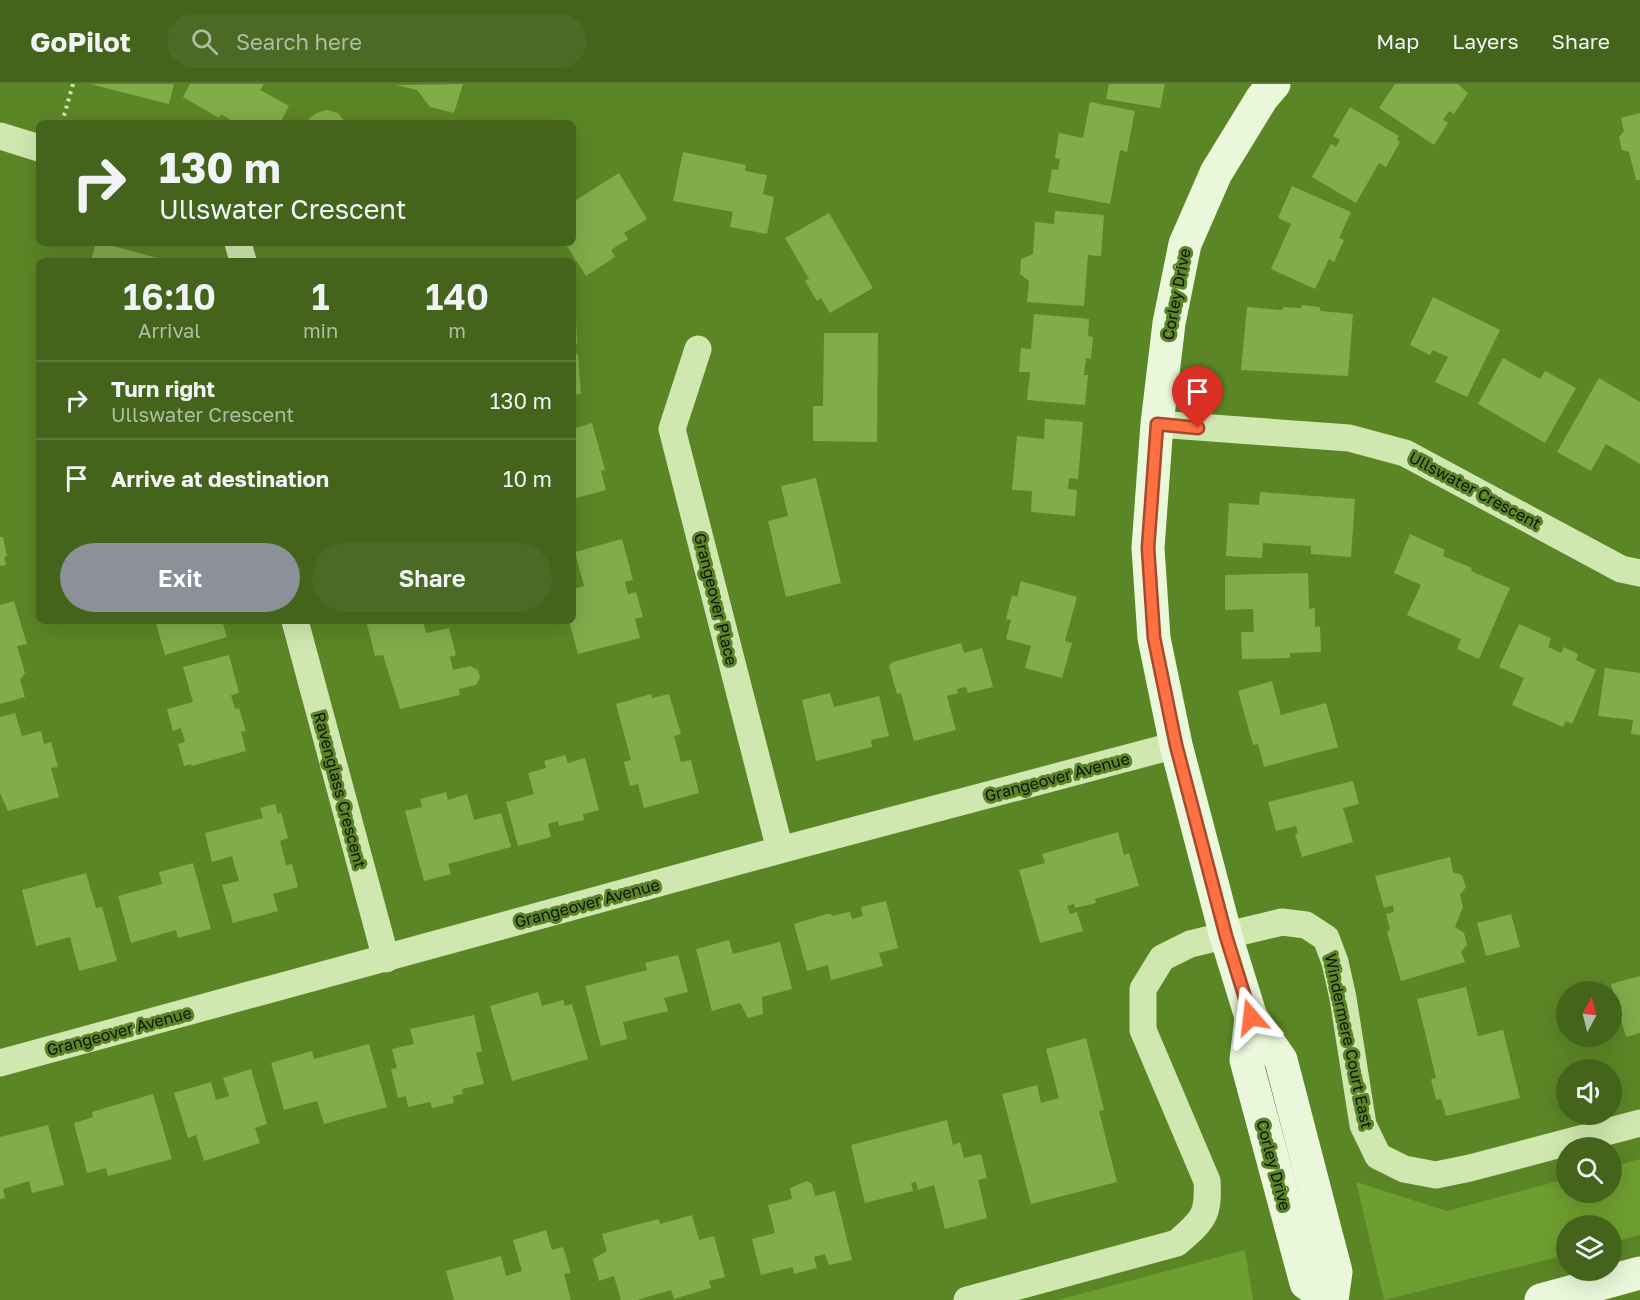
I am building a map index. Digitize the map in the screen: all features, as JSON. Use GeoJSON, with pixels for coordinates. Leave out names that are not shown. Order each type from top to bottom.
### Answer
{"type":"FeatureCollection","features":[{"type":"Feature","properties":{"kind":"street","name":"Corley Drive"},"geometry":{"type":"LineString","coordinates":[[1274,84],[1262,98],[1216,173],[1185,244],[1169,323],[1157,424],[1148,548],[1154,638],[1176,745],[1226,936],[1251,1017],[1246,1060],[1306,1283],[1331,1300]]}},
{"type":"Feature","properties":{"kind":"street"},"geometry":{"type":"LineString","coordinates":[[0,136],[36,147]]}},
{"type":"Feature","properties":{"kind":"street","name":"Grangeover Place"},"geometry":{"type":"LineString","coordinates":[[698,349],[672,429],[780,850]]}},
{"type":"Feature","properties":{"kind":"street","name":"Ullswater Crescent"},"geometry":{"type":"LineString","coordinates":[[1157,424],[1349,438],[1405,453],[1621,568],[1640,573]]}},
{"type":"Feature","properties":{"kind":"street","name":"Ravenglass Crescent"},"geometry":{"type":"LineString","coordinates":[[296,624],[386,959]]}},
{"type":"Feature","properties":{"kind":"street","name":"Grangeover Avenue"},"geometry":{"type":"LineString","coordinates":[[0,1063],[780,850],[1176,745]]}},
{"type":"Feature","properties":{"kind":"street","name":"Windermere Court East"},"geometry":{"type":"LineString","coordinates":[[967,1300],[1177,1243],[1196,1227],[1208,1207],[1207,1181],[1143,1030],[1143,989],[1162,958],[1190,945],[1282,922],[1306,925],[1326,938],[1335,962],[1343,998],[1363,1125],[1378,1155],[1404,1168],[1436,1175],[1640,1123]]}},
{"type":"Feature","properties":{"kind":"street"},"geometry":{"type":"LineString","coordinates":[[1541,1300],[1640,1273]]}},
{"type":"Feature","properties":{"kind":"path"},"geometry":{"type":"LineString","coordinates":[[64,120],[73,84]]}},
{"type":"Feature","properties":{"kind":"green space"},"geometry":{"type":"Polygon","coordinates":[[[1640,1159],[1640,1235],[1622,1240],[1622,1215],[1556,1215],[1556,1257],[1384,1300],[1356,1182],[1447,1211],[1556,1182],[1556,1203],[1622,1203],[1622,1164],[1640,1159]]]}},
{"type":"Feature","properties":{"kind":"green space"},"geometry":{"type":"Polygon","coordinates":[[[1245,1250],[1253,1300],[1058,1300],[1245,1250]]]}},
{"type":"Feature","properties":{"kind":"building"},"geometry":{"type":"Polygon","coordinates":[[[90,84],[174,84],[169,104],[90,84]]]}},
{"type":"Feature","properties":{"kind":"building"},"geometry":{"type":"Polygon","coordinates":[[[190,84],[264,84],[260,90],[289,106],[282,120],[230,120],[221,114],[219,118],[183,97],[190,84]]]}},
{"type":"Feature","properties":{"kind":"building"},"geometry":{"type":"Polygon","coordinates":[[[463,84],[454,113],[430,107],[417,90],[396,85],[463,84]]]}},
{"type":"Feature","properties":{"kind":"building"},"geometry":{"type":"Polygon","coordinates":[[[1109,84],[1165,84],[1160,108],[1106,99],[1109,84]]]}},
{"type":"Feature","properties":{"kind":"building"},"geometry":{"type":"Polygon","coordinates":[[[1395,84],[1458,84],[1468,93],[1454,114],[1449,111],[1443,120],[1448,123],[1434,145],[1379,108],[1395,84]]]}},
{"type":"Feature","properties":{"kind":"building"},"geometry":{"type":"Polygon","coordinates":[[[1090,102],[1135,111],[1127,152],[1120,150],[1110,204],[1048,192],[1052,169],[1058,170],[1060,159],[1055,158],[1059,133],[1083,138],[1090,102]]]}},
{"type":"Feature","properties":{"kind":"building"},"geometry":{"type":"Polygon","coordinates":[[[1350,107],[1399,136],[1397,140],[1400,142],[1386,167],[1379,163],[1356,203],[1312,177],[1331,144],[1336,147],[1340,140],[1333,136],[1350,107]]]}},
{"type":"Feature","properties":{"kind":"building"},"geometry":{"type":"Polygon","coordinates":[[[327,110],[338,113],[344,120],[308,120],[316,113],[327,110]]]}},
{"type":"Feature","properties":{"kind":"building"},"geometry":{"type":"Polygon","coordinates":[[[1640,113],[1640,180],[1636,180],[1629,152],[1622,150],[1619,137],[1624,131],[1621,118],[1640,113]]]}},
{"type":"Feature","properties":{"kind":"building"},"geometry":{"type":"Polygon","coordinates":[[[683,152],[746,165],[745,171],[767,175],[763,194],[774,197],[767,234],[730,227],[733,212],[673,201],[683,152]]]}},
{"type":"Feature","properties":{"kind":"building"},"geometry":{"type":"Polygon","coordinates":[[[619,173],[647,219],[624,233],[628,239],[611,250],[615,257],[586,276],[567,246],[576,246],[576,200],[619,173]]]}},
{"type":"Feature","properties":{"kind":"building"},"geometry":{"type":"Polygon","coordinates":[[[1292,186],[1351,212],[1339,238],[1344,240],[1334,262],[1329,259],[1315,289],[1271,269],[1291,224],[1278,218],[1292,186]]]}},
{"type":"Feature","properties":{"kind":"building"},"geometry":{"type":"Polygon","coordinates":[[[1055,211],[1104,215],[1101,256],[1088,255],[1084,306],[1027,302],[1029,281],[1020,274],[1021,259],[1033,254],[1035,222],[1054,224],[1055,211]]]}},
{"type":"Feature","properties":{"kind":"building"},"geometry":{"type":"Polygon","coordinates":[[[829,213],[873,288],[830,313],[821,298],[817,301],[805,281],[809,279],[785,238],[829,213]]]}},
{"type":"Feature","properties":{"kind":"building"},"geometry":{"type":"Polygon","coordinates":[[[95,246],[113,246],[157,258],[92,258],[95,246]]]}},
{"type":"Feature","properties":{"kind":"building"},"geometry":{"type":"Polygon","coordinates":[[[1433,297],[1500,330],[1467,397],[1435,382],[1448,357],[1433,350],[1430,355],[1410,345],[1433,297]]]}},
{"type":"Feature","properties":{"kind":"building"},"geometry":{"type":"Polygon","coordinates":[[[1302,305],[1320,307],[1320,311],[1353,314],[1348,376],[1241,370],[1247,307],[1282,310],[1283,307],[1301,308],[1302,305]]]}},
{"type":"Feature","properties":{"kind":"building"},"geometry":{"type":"Polygon","coordinates":[[[1034,314],[1089,319],[1088,336],[1093,337],[1091,359],[1086,358],[1084,375],[1088,375],[1085,405],[1027,400],[1030,372],[1019,372],[1021,348],[1031,349],[1034,314]]]}},
{"type":"Feature","properties":{"kind":"building"},"geometry":{"type":"Polygon","coordinates":[[[824,333],[878,333],[877,442],[813,441],[813,406],[823,406],[824,333]]]}},
{"type":"Feature","properties":{"kind":"building"},"geometry":{"type":"Polygon","coordinates":[[[576,354],[578,354],[581,394],[576,395],[576,354]]]}},
{"type":"Feature","properties":{"kind":"building"},"geometry":{"type":"Polygon","coordinates":[[[1503,358],[1540,379],[1545,371],[1576,388],[1545,443],[1478,404],[1503,358]]]}},
{"type":"Feature","properties":{"kind":"building"},"geometry":{"type":"Polygon","coordinates":[[[1599,378],[1640,402],[1640,464],[1606,444],[1591,471],[1557,452],[1599,378]]]}},
{"type":"Feature","properties":{"kind":"building"},"geometry":{"type":"Polygon","coordinates":[[[1045,419],[1083,422],[1078,479],[1069,478],[1068,489],[1077,490],[1075,516],[1031,512],[1032,491],[1012,490],[1017,436],[1044,439],[1045,419]]]}},
{"type":"Feature","properties":{"kind":"building"},"geometry":{"type":"Polygon","coordinates":[[[592,423],[605,470],[601,471],[606,490],[576,498],[576,428],[592,423]]]}},
{"type":"Feature","properties":{"kind":"building"},"geometry":{"type":"Polygon","coordinates":[[[816,478],[841,583],[786,597],[768,521],[788,516],[781,486],[816,478]]]}},
{"type":"Feature","properties":{"kind":"building"},"geometry":{"type":"Polygon","coordinates":[[[1260,492],[1355,499],[1351,557],[1311,554],[1311,546],[1263,543],[1262,558],[1226,556],[1229,503],[1259,505],[1260,492]]]}},
{"type":"Feature","properties":{"kind":"building"},"geometry":{"type":"Polygon","coordinates":[[[1410,534],[1445,550],[1443,556],[1510,588],[1479,659],[1457,649],[1461,639],[1407,615],[1421,585],[1394,573],[1410,534]]]}},
{"type":"Feature","properties":{"kind":"building"},"geometry":{"type":"Polygon","coordinates":[[[0,537],[3,537],[7,556],[4,557],[6,565],[0,566],[0,537]]]}},
{"type":"Feature","properties":{"kind":"building"},"geometry":{"type":"Polygon","coordinates":[[[622,539],[633,580],[625,582],[628,594],[636,592],[643,617],[635,619],[640,638],[578,654],[570,624],[576,624],[576,588],[584,586],[576,552],[622,539]]]}},
{"type":"Feature","properties":{"kind":"building"},"geometry":{"type":"Polygon","coordinates":[[[1308,573],[1309,609],[1315,608],[1315,627],[1320,626],[1321,652],[1290,653],[1290,658],[1242,659],[1241,632],[1254,632],[1253,609],[1225,610],[1225,575],[1308,573]]]}},
{"type":"Feature","properties":{"kind":"building"},"geometry":{"type":"Polygon","coordinates":[[[1021,581],[1077,597],[1065,641],[1072,643],[1062,678],[1025,668],[1031,646],[1006,639],[1011,620],[1006,619],[1012,595],[1017,597],[1021,581]]]}},
{"type":"Feature","properties":{"kind":"building"},"geometry":{"type":"Polygon","coordinates":[[[14,601],[27,644],[17,646],[25,673],[20,680],[25,697],[0,704],[0,605],[14,601]]]}},
{"type":"Feature","properties":{"kind":"building"},"geometry":{"type":"Polygon","coordinates":[[[156,624],[223,624],[227,637],[165,655],[156,624]]]}},
{"type":"Feature","properties":{"kind":"building"},"geometry":{"type":"Polygon","coordinates":[[[367,624],[424,624],[426,633],[449,628],[456,655],[450,657],[453,670],[470,666],[478,670],[480,678],[476,685],[459,689],[460,695],[400,709],[383,655],[375,656],[367,624]]]}},
{"type":"Feature","properties":{"kind":"building"},"geometry":{"type":"Polygon","coordinates":[[[1519,624],[1551,638],[1548,647],[1561,653],[1564,647],[1578,654],[1576,660],[1596,670],[1572,724],[1566,721],[1563,727],[1512,705],[1524,678],[1499,667],[1519,624]]]}},
{"type":"Feature","properties":{"kind":"building"},"geometry":{"type":"Polygon","coordinates":[[[961,643],[964,653],[982,648],[993,687],[968,693],[966,687],[957,689],[958,693],[947,696],[956,730],[914,741],[901,693],[897,694],[889,666],[893,662],[961,643]]]}},
{"type":"Feature","properties":{"kind":"building"},"geometry":{"type":"Polygon","coordinates":[[[229,655],[239,693],[231,695],[235,709],[239,708],[246,731],[241,732],[246,751],[184,766],[178,744],[185,742],[181,728],[173,731],[167,709],[193,702],[183,667],[229,655]]]}},
{"type":"Feature","properties":{"kind":"building"},"geometry":{"type":"Polygon","coordinates":[[[1605,668],[1640,673],[1640,735],[1631,734],[1633,720],[1598,716],[1605,668]]]}},
{"type":"Feature","properties":{"kind":"building"},"geometry":{"type":"Polygon","coordinates":[[[1272,681],[1281,715],[1326,703],[1338,747],[1264,767],[1258,744],[1253,745],[1238,691],[1272,681]]]}},
{"type":"Feature","properties":{"kind":"building"},"geometry":{"type":"Polygon","coordinates":[[[830,693],[834,707],[879,696],[889,736],[871,740],[872,747],[816,761],[802,700],[830,693]]]}},
{"type":"Feature","properties":{"kind":"building"},"geometry":{"type":"Polygon","coordinates":[[[651,694],[652,698],[669,694],[681,734],[674,736],[681,762],[691,760],[699,793],[644,808],[638,784],[630,786],[624,762],[631,760],[616,704],[651,694]]]}},
{"type":"Feature","properties":{"kind":"building"},"geometry":{"type":"Polygon","coordinates":[[[15,713],[22,736],[41,731],[44,744],[51,742],[58,767],[51,768],[59,797],[8,811],[0,793],[0,717],[15,713]]]}},
{"type":"Feature","properties":{"kind":"building"},"geometry":{"type":"Polygon","coordinates":[[[565,755],[568,763],[585,758],[599,810],[583,814],[584,820],[559,826],[558,821],[548,824],[551,837],[518,846],[506,802],[534,794],[528,773],[546,768],[544,761],[565,755]]]}},
{"type":"Feature","properties":{"kind":"building"},"geometry":{"type":"Polygon","coordinates":[[[1353,781],[1359,804],[1343,808],[1353,842],[1302,857],[1295,834],[1298,833],[1296,826],[1276,831],[1268,802],[1353,781]]]}},
{"type":"Feature","properties":{"kind":"building"},"geometry":{"type":"Polygon","coordinates":[[[446,792],[448,800],[467,794],[474,820],[501,813],[511,847],[448,864],[451,874],[424,881],[405,811],[422,807],[420,799],[446,792]]]}},
{"type":"Feature","properties":{"kind":"building"},"geometry":{"type":"Polygon","coordinates":[[[275,804],[278,814],[281,812],[288,838],[280,841],[286,865],[292,864],[298,887],[273,894],[278,911],[233,923],[222,885],[239,881],[232,856],[212,862],[205,833],[263,818],[260,808],[275,804]]]}},
{"type":"Feature","properties":{"kind":"building"},"geometry":{"type":"Polygon","coordinates":[[[1118,832],[1124,855],[1129,853],[1139,886],[1095,899],[1096,903],[1075,908],[1074,904],[1067,906],[1070,914],[1077,912],[1083,931],[1040,943],[1019,870],[1045,863],[1042,854],[1118,832]]]}},
{"type":"Feature","properties":{"kind":"building"},"geometry":{"type":"Polygon","coordinates":[[[1450,857],[1453,872],[1462,875],[1466,887],[1460,895],[1463,907],[1455,927],[1464,933],[1467,945],[1461,952],[1465,962],[1401,981],[1387,932],[1390,929],[1386,914],[1394,912],[1393,905],[1384,908],[1375,876],[1450,857]]]}},
{"type":"Feature","properties":{"kind":"building"},"geometry":{"type":"Polygon","coordinates":[[[193,863],[211,929],[178,938],[176,930],[131,943],[118,896],[162,884],[159,872],[193,863]]]}},
{"type":"Feature","properties":{"kind":"building"},"geometry":{"type":"Polygon","coordinates":[[[86,873],[96,908],[102,907],[117,961],[79,971],[70,937],[36,946],[22,890],[86,873]]]}},
{"type":"Feature","properties":{"kind":"building"},"geometry":{"type":"Polygon","coordinates":[[[886,901],[898,948],[879,953],[883,966],[831,980],[828,965],[807,971],[794,924],[827,914],[832,916],[850,912],[852,919],[863,916],[861,907],[886,901]]]}},
{"type":"Feature","properties":{"kind":"building"},"geometry":{"type":"Polygon","coordinates":[[[1511,914],[1520,947],[1486,956],[1477,923],[1511,914]]]}},
{"type":"Feature","properties":{"kind":"building"},"geometry":{"type":"Polygon","coordinates":[[[729,940],[733,954],[780,942],[792,989],[762,997],[763,1014],[748,1018],[740,1003],[712,1011],[696,949],[729,940]]]}},
{"type":"Feature","properties":{"kind":"building"},"geometry":{"type":"Polygon","coordinates":[[[678,955],[688,992],[664,998],[668,1011],[623,1022],[627,1039],[601,1046],[585,986],[647,970],[645,963],[678,955]]]}},
{"type":"Feature","properties":{"kind":"building"},"geometry":{"type":"Polygon","coordinates":[[[1640,976],[1640,1033],[1626,1037],[1622,1023],[1622,981],[1640,976]]]}},
{"type":"Feature","properties":{"kind":"building"},"geometry":{"type":"Polygon","coordinates":[[[1466,987],[1478,1036],[1503,1030],[1520,1098],[1446,1116],[1441,1099],[1436,1100],[1431,1079],[1436,1078],[1417,999],[1466,987]]]}},
{"type":"Feature","properties":{"kind":"building"},"geometry":{"type":"Polygon","coordinates":[[[538,992],[542,1006],[563,1000],[565,1006],[572,1004],[588,1059],[512,1081],[490,1006],[538,992]]]}},
{"type":"Feature","properties":{"kind":"building"},"geometry":{"type":"Polygon","coordinates":[[[474,1015],[482,1051],[476,1053],[484,1084],[462,1089],[463,1094],[453,1096],[454,1103],[432,1108],[430,1102],[408,1107],[406,1096],[398,1098],[391,1069],[397,1068],[392,1049],[414,1044],[410,1029],[474,1015]]]}},
{"type":"Feature","properties":{"kind":"building"},"geometry":{"type":"Polygon","coordinates":[[[1086,1038],[1104,1110],[1099,1111],[1117,1182],[1031,1204],[1002,1094],[1037,1085],[1041,1103],[1059,1098],[1046,1049],[1086,1038]]]}},
{"type":"Feature","properties":{"kind":"building"},"geometry":{"type":"Polygon","coordinates":[[[369,1044],[387,1107],[324,1124],[317,1101],[284,1110],[271,1063],[312,1051],[314,1059],[369,1044]]]}},
{"type":"Feature","properties":{"kind":"building"},"geometry":{"type":"Polygon","coordinates":[[[251,1069],[267,1124],[255,1128],[260,1143],[204,1161],[196,1135],[188,1138],[174,1093],[211,1082],[216,1100],[229,1096],[223,1078],[251,1069]]]}},
{"type":"Feature","properties":{"kind":"building"},"geometry":{"type":"Polygon","coordinates":[[[153,1094],[172,1159],[108,1176],[106,1168],[87,1173],[74,1123],[93,1117],[92,1112],[153,1094]]]}},
{"type":"Feature","properties":{"kind":"building"},"geometry":{"type":"Polygon","coordinates":[[[947,1120],[953,1145],[960,1142],[964,1158],[981,1154],[987,1178],[978,1180],[987,1218],[945,1229],[934,1185],[918,1190],[916,1182],[911,1183],[913,1191],[865,1203],[851,1145],[947,1120]]]}},
{"type":"Feature","properties":{"kind":"building"},"geometry":{"type":"Polygon","coordinates":[[[48,1125],[64,1185],[32,1193],[29,1181],[3,1189],[5,1198],[0,1199],[0,1137],[48,1125]]]}},
{"type":"Feature","properties":{"kind":"building"},"geometry":{"type":"Polygon","coordinates":[[[807,1181],[812,1184],[815,1196],[835,1191],[852,1260],[829,1265],[825,1254],[814,1257],[817,1268],[794,1274],[793,1267],[761,1275],[752,1239],[775,1233],[768,1205],[792,1199],[790,1188],[807,1181]]]}},
{"type":"Feature","properties":{"kind":"building"},"geometry":{"type":"Polygon","coordinates":[[[692,1215],[699,1240],[714,1236],[725,1277],[709,1281],[711,1288],[674,1299],[671,1290],[637,1300],[621,1300],[614,1276],[599,1281],[593,1259],[607,1251],[602,1234],[658,1219],[660,1224],[692,1215]]]}},
{"type":"Feature","properties":{"kind":"building"},"geometry":{"type":"Polygon","coordinates":[[[546,1230],[552,1250],[563,1247],[571,1273],[564,1274],[571,1300],[454,1300],[446,1271],[501,1256],[506,1276],[522,1271],[513,1240],[546,1230]]]}},
{"type":"Feature","properties":{"kind":"route"},"geometry":{"type":"LineString","coordinates":[[1198,428],[1157,424],[1148,548],[1154,638],[1176,745],[1226,936],[1251,1017]]}}]}
